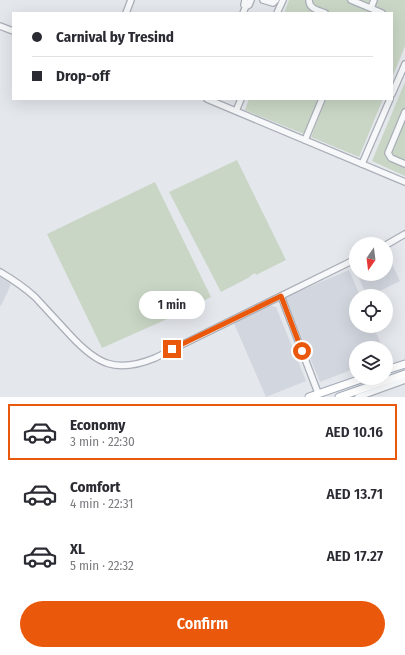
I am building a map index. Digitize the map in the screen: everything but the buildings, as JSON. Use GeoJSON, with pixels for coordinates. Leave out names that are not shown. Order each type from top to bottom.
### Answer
{"type":"FeatureCollection","features":[{"type":"Feature","properties":{"kind":"main road"},"geometry":{"type":"LineString","coordinates":[[393,368],[405,364]]}},
{"type":"Feature","properties":{"kind":"main road"},"geometry":{"type":"LineString","coordinates":[[342,397],[405,374]]}},
{"type":"Feature","properties":{"kind":"main road"},"geometry":{"type":"LineString","coordinates":[[309,397],[321,395],[349,384]]}},
{"type":"Feature","properties":{"kind":"street"},"geometry":{"type":"LineString","coordinates":[[126,12],[131,0]]}},
{"type":"Feature","properties":{"kind":"street"},"geometry":{"type":"LineString","coordinates":[[245,3],[249,5],[251,0]]}},
{"type":"Feature","properties":{"kind":"street"},"geometry":{"type":"LineString","coordinates":[[263,0],[273,4],[276,0]]}},
{"type":"Feature","properties":{"kind":"street"},"geometry":{"type":"LineString","coordinates":[[277,12],[283,0]]}},
{"type":"Feature","properties":{"kind":"street"},"geometry":{"type":"LineString","coordinates":[[309,0],[309,4],[312,8],[322,12]]}},
{"type":"Feature","properties":{"kind":"street"},"geometry":{"type":"LineString","coordinates":[[351,0],[380,12]]}},
{"type":"Feature","properties":{"kind":"street"},"geometry":{"type":"LineString","coordinates":[[371,8],[374,0]]}},
{"type":"Feature","properties":{"kind":"street"},"geometry":{"type":"LineString","coordinates":[[0,26],[12,31]]}},
{"type":"Feature","properties":{"kind":"street"},"geometry":{"type":"LineString","coordinates":[[393,92],[405,64]]}},
{"type":"Feature","properties":{"kind":"street"},"geometry":{"type":"LineString","coordinates":[[209,100],[405,182]]}},
{"type":"Feature","properties":{"kind":"street"},"geometry":{"type":"LineString","coordinates":[[236,111],[241,100]]}},
{"type":"Feature","properties":{"kind":"street"},"geometry":{"type":"LineString","coordinates":[[305,140],[322,100]]}},
{"type":"Feature","properties":{"kind":"street"},"geometry":{"type":"LineString","coordinates":[[362,164],[390,100]]}},
{"type":"Feature","properties":{"kind":"street"},"geometry":{"type":"LineString","coordinates":[[405,112],[388,153],[391,158],[405,164]]}},
{"type":"Feature","properties":{"kind":"street"},"geometry":{"type":"LineString","coordinates":[[393,241],[405,234]]}},
{"type":"Feature","properties":{"kind":"street"},"geometry":{"type":"LineString","coordinates":[[0,272],[18,283],[34,297],[89,354],[103,362],[119,366],[135,365],[155,358],[349,262]]}},
{"type":"Feature","properties":{"kind":"street"},"geometry":{"type":"LineString","coordinates":[[281,296],[321,395]]}},
{"type":"Feature","properties":{"kind":"street"},"geometry":{"type":"LineString","coordinates":[[358,397],[405,380]]}},
{"type":"Feature","properties":{"kind":"shaded area"},"geometry":{"type":"Polygon","coordinates":[[[393,266],[400,281],[384,289],[364,289],[360,281],[393,281],[393,266]]]}},
{"type":"Feature","properties":{"kind":"shaded area"},"geometry":{"type":"Polygon","coordinates":[[[349,270],[349,281],[354,281],[357,289],[349,289],[349,333],[376,333],[380,341],[349,341],[349,371],[320,382],[285,297],[349,270]]]}},
{"type":"Feature","properties":{"kind":"shaded area"},"geometry":{"type":"Polygon","coordinates":[[[0,277],[11,284],[1,306],[0,305],[0,277]]]}},
{"type":"Feature","properties":{"kind":"shaded area"},"geometry":{"type":"Polygon","coordinates":[[[269,305],[276,307],[306,381],[266,397],[233,321],[269,305]]]}},
{"type":"Feature","properties":{"kind":"green space"},"geometry":{"type":"Polygon","coordinates":[[[289,0],[405,0],[405,46],[393,76],[393,12],[284,12],[289,0]]]}},
{"type":"Feature","properties":{"kind":"green space"},"geometry":{"type":"Polygon","coordinates":[[[405,82],[405,176],[372,161],[405,82]]]}},
{"type":"Feature","properties":{"kind":"green space"},"geometry":{"type":"Polygon","coordinates":[[[249,100],[319,100],[304,134],[245,110],[249,100]]]}},
{"type":"Feature","properties":{"kind":"green space"},"geometry":{"type":"Polygon","coordinates":[[[326,100],[383,100],[359,157],[311,137],[326,100]]]}},
{"type":"Feature","properties":{"kind":"green space"},"geometry":{"type":"Polygon","coordinates":[[[237,160],[286,260],[256,275],[255,273],[221,292],[169,192],[237,160]]]}},
{"type":"Feature","properties":{"kind":"green space"},"geometry":{"type":"Polygon","coordinates":[[[155,182],[211,297],[176,315],[102,348],[47,234],[155,182]]]}},
{"type":"Feature","properties":{"kind":"route"},"geometry":{"type":"LineString","coordinates":[[172,349],[281,296],[302,351]]}}]}
